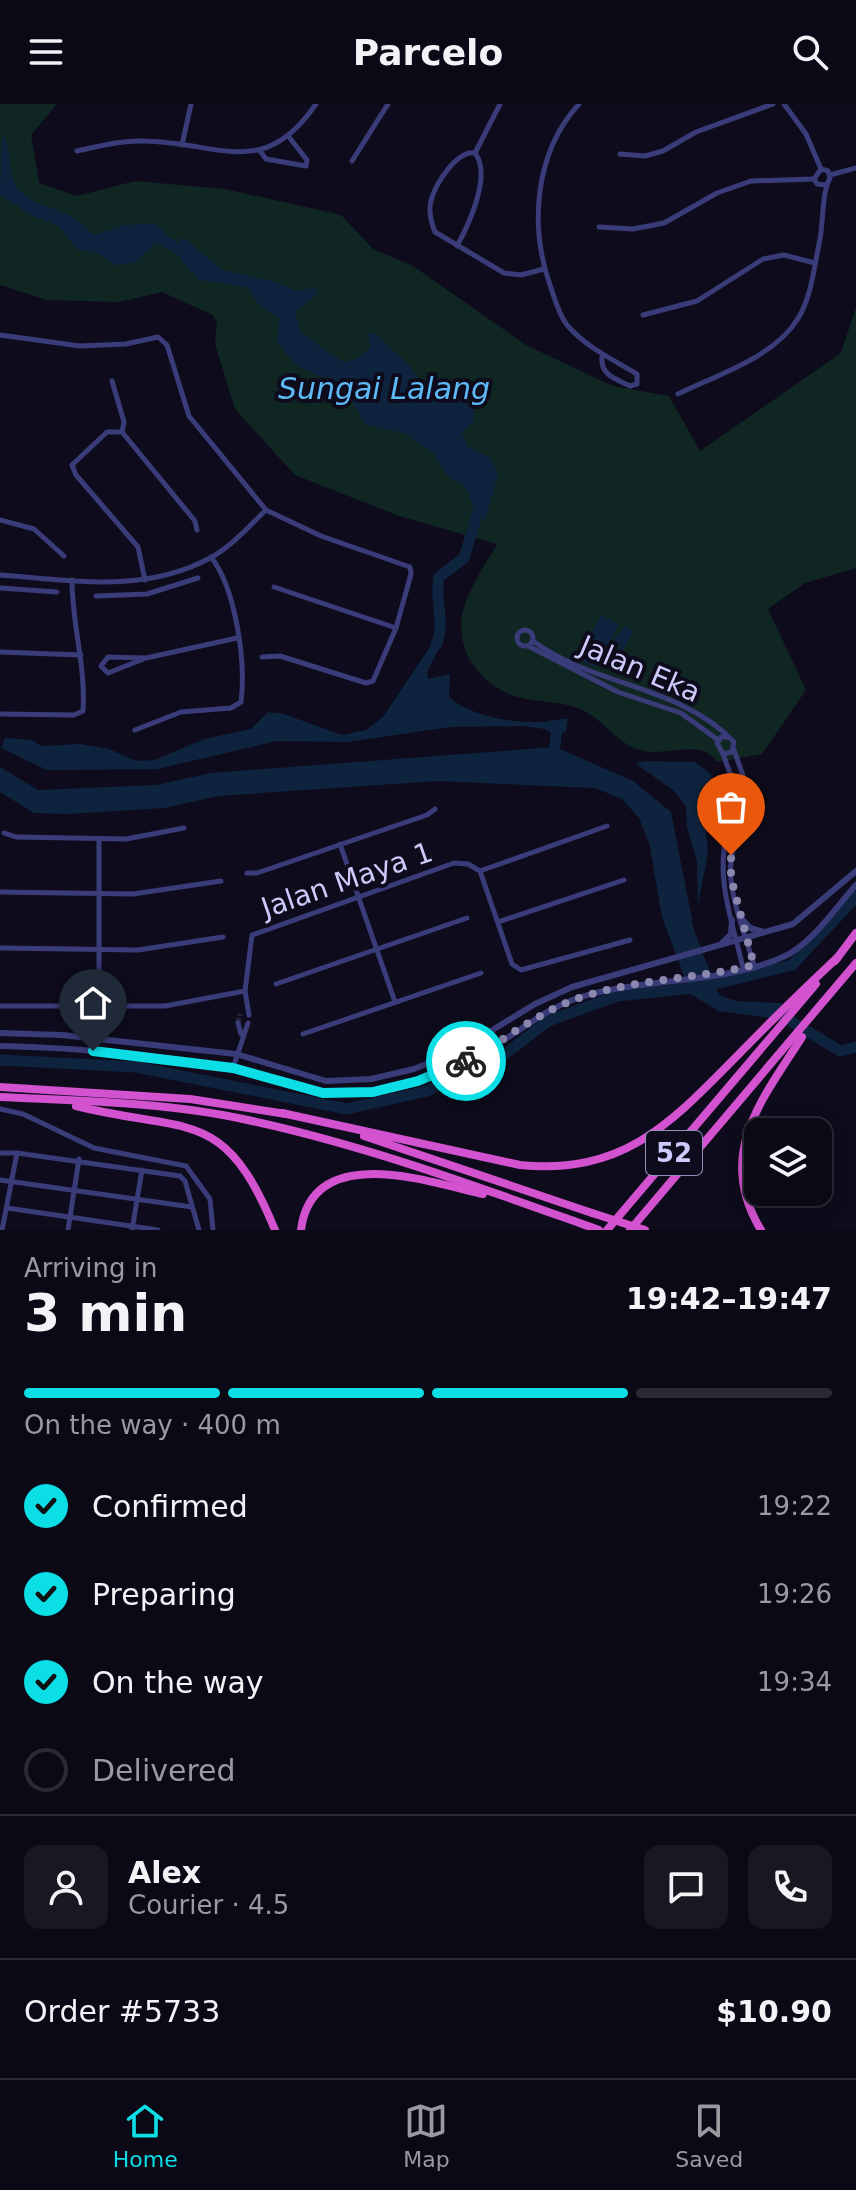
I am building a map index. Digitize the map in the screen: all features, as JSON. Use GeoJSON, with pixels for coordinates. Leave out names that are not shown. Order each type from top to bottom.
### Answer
{"type":"FeatureCollection","features":[{"type":"Feature","properties":{"kind":"highway","name":"52"},"geometry":{"type":"LineString","coordinates":[[607,1230],[741,1075],[856,933]]}},
{"type":"Feature","properties":{"kind":"highway"},"geometry":{"type":"LineString","coordinates":[[0,1087],[190,1099],[282,1113],[520,1165],[554,1167],[590,1163],[632,1148],[675,1118],[838,957]]}},
{"type":"Feature","properties":{"kind":"highway","name":"52"},"geometry":{"type":"LineString","coordinates":[[630,1230],[815,1016],[856,963]]}},
{"type":"Feature","properties":{"kind":"highway"},"geometry":{"type":"LineString","coordinates":[[761,1230],[744,1190],[745,1140],[758,1105],[815,1016]]}},
{"type":"Feature","properties":{"kind":"highway"},"geometry":{"type":"LineString","coordinates":[[0,1097],[190,1110],[241,1118],[369,1149],[599,1230]]}},
{"type":"Feature","properties":{"kind":"highway"},"geometry":{"type":"LineString","coordinates":[[48,1099],[112,1115],[186,1126],[207,1134],[248,1171],[275,1230]]}},
{"type":"Feature","properties":{"kind":"highway"},"geometry":{"type":"LineString","coordinates":[[282,1113],[432,1157],[645,1230]]}},
{"type":"Feature","properties":{"kind":"highway"},"geometry":{"type":"LineString","coordinates":[[301,1230],[304,1215],[315,1197],[333,1182],[352,1174],[388,1174],[508,1198]]}},
{"type":"Feature","properties":{"kind":"street"},"geometry":{"type":"LineString","coordinates":[[182,145],[191,104]]}},
{"type":"Feature","properties":{"kind":"street"},"geometry":{"type":"LineString","coordinates":[[77,151],[145,141],[246,153],[260,151],[289,137],[316,104]]}},
{"type":"Feature","properties":{"kind":"street"},"geometry":{"type":"LineString","coordinates":[[352,161],[388,104]]}},
{"type":"Feature","properties":{"kind":"street"},"geometry":{"type":"LineString","coordinates":[[500,104],[475,153],[460,157],[439,183],[431,201],[430,219],[435,232],[513,276],[544,269]]}},
{"type":"Feature","properties":{"kind":"street"},"geometry":{"type":"LineString","coordinates":[[579,104],[551,149],[540,191],[539,237],[544,269],[565,322],[602,357],[635,373],[639,382],[630,386],[607,374],[602,357]]}},
{"type":"Feature","properties":{"kind":"street"},"geometry":{"type":"LineString","coordinates":[[620,154],[645,156],[663,151],[696,132],[773,104]]}},
{"type":"Feature","properties":{"kind":"street"},"geometry":{"type":"LineString","coordinates":[[784,104],[806,134],[821,169],[830,175],[856,168]]}},
{"type":"Feature","properties":{"kind":"street"},"geometry":{"type":"LineString","coordinates":[[260,151],[267,159],[306,166],[307,160],[289,137]]}},
{"type":"Feature","properties":{"kind":"street"},"geometry":{"type":"LineString","coordinates":[[457,246],[474,211],[481,168],[475,153]]}},
{"type":"Feature","properties":{"kind":"street"},"geometry":{"type":"LineString","coordinates":[[814,179],[821,169]]}},
{"type":"Feature","properties":{"kind":"street"},"geometry":{"type":"LineString","coordinates":[[678,394],[762,352],[787,332],[804,307],[823,228],[826,185],[830,175]]}},
{"type":"Feature","properties":{"kind":"street"},"geometry":{"type":"LineString","coordinates":[[599,227],[633,229],[664,223],[717,193],[751,181],[814,179],[820,185],[826,185]]}},
{"type":"Feature","properties":{"kind":"street"},"geometry":{"type":"LineString","coordinates":[[643,315],[697,301],[763,259],[784,255],[815,263]]}},
{"type":"Feature","properties":{"kind":"street"},"geometry":{"type":"LineString","coordinates":[[0,335],[80,346],[133,343],[152,336],[167,345],[189,416],[266,510],[321,536],[410,567],[411,574],[396,628],[380,672],[370,683],[280,656],[262,657]]}},
{"type":"Feature","properties":{"kind":"street"},"geometry":{"type":"LineString","coordinates":[[112,381],[124,422],[122,432]]}},
{"type":"Feature","properties":{"kind":"street"},"geometry":{"type":"LineString","coordinates":[[122,432],[107,432],[72,465],[76,475],[138,547],[145,580]]}},
{"type":"Feature","properties":{"kind":"street"},"geometry":{"type":"LineString","coordinates":[[122,432],[195,521],[197,530]]}},
{"type":"Feature","properties":{"kind":"street"},"geometry":{"type":"LineString","coordinates":[[0,575],[113,584],[145,580],[211,557],[266,510]]}},
{"type":"Feature","properties":{"kind":"street"},"geometry":{"type":"LineString","coordinates":[[0,520],[34,529],[64,556]]}},
{"type":"Feature","properties":{"kind":"street"},"geometry":{"type":"LineString","coordinates":[[135,730],[181,712],[238,705],[242,698],[241,657],[225,581],[211,557]]}},
{"type":"Feature","properties":{"kind":"street"},"geometry":{"type":"LineString","coordinates":[[175,572],[179,585]]}},
{"type":"Feature","properties":{"kind":"street"},"geometry":{"type":"LineString","coordinates":[[32,578],[32,590]]}},
{"type":"Feature","properties":{"kind":"street"},"geometry":{"type":"LineString","coordinates":[[96,596],[147,594],[198,578]]}},
{"type":"Feature","properties":{"kind":"street"},"geometry":{"type":"LineString","coordinates":[[0,714],[79,714],[83,706],[81,655],[74,628],[72,580]]}},
{"type":"Feature","properties":{"kind":"street"},"geometry":{"type":"LineString","coordinates":[[113,584],[114,596]]}},
{"type":"Feature","properties":{"kind":"street"},"geometry":{"type":"LineString","coordinates":[[274,587],[396,628]]}},
{"type":"Feature","properties":{"kind":"street"},"geometry":{"type":"LineString","coordinates":[[0,588],[57,592]]}},
{"type":"Feature","properties":{"kind":"street"},"geometry":{"type":"LineString","coordinates":[[528,629],[533,641],[528,646],[519,643],[519,632],[528,629]]}},
{"type":"Feature","properties":{"kind":"street"},"geometry":{"type":"LineString","coordinates":[[146,658],[108,657],[101,666],[108,673],[146,658],[237,638]]}},
{"type":"Feature","properties":{"kind":"street","name":"Jalan Eka"},"geometry":{"type":"LineString","coordinates":[[533,641],[620,684],[694,712],[734,742],[747,787],[743,831],[733,847],[730,867],[754,965]]}},
{"type":"Feature","properties":{"kind":"street","name":"Jalan Eka"},"geometry":{"type":"LineString","coordinates":[[528,646],[618,692],[681,713],[718,740]]}},
{"type":"Feature","properties":{"kind":"street"},"geometry":{"type":"LineString","coordinates":[[0,652],[81,655]]}},
{"type":"Feature","properties":{"kind":"street","name":"Jalan Eka"},"geometry":{"type":"LineString","coordinates":[[718,740],[728,737]]}},
{"type":"Feature","properties":{"kind":"street","name":"Jalan Eka"},"geometry":{"type":"LineString","coordinates":[[718,740],[717,750],[723,754],[734,784],[731,812],[722,821],[727,833],[721,867],[743,968]]}},
{"type":"Feature","properties":{"kind":"street"},"geometry":{"type":"LineString","coordinates":[[723,754],[734,749]]}},
{"type":"Feature","properties":{"kind":"street"},"geometry":{"type":"LineString","coordinates":[[247,873],[257,873],[427,815],[435,809]]}},
{"type":"Feature","properties":{"kind":"street"},"geometry":{"type":"LineString","coordinates":[[731,812],[743,816]]}},
{"type":"Feature","properties":{"kind":"street"},"geometry":{"type":"LineString","coordinates":[[607,826],[480,871],[512,964],[521,970],[630,940]]}},
{"type":"Feature","properties":{"kind":"street"},"geometry":{"type":"LineString","coordinates":[[4,833],[16,837],[126,839],[184,828]]}},
{"type":"Feature","properties":{"kind":"street"},"geometry":{"type":"LineString","coordinates":[[727,833],[735,835],[743,831]]}},
{"type":"Feature","properties":{"kind":"street"},"geometry":{"type":"LineString","coordinates":[[99,839],[99,1008]]}},
{"type":"Feature","properties":{"kind":"street"},"geometry":{"type":"LineString","coordinates":[[340,844],[395,1002]]}},
{"type":"Feature","properties":{"kind":"street","name":"Jalan Maya 1"},"geometry":{"type":"LineString","coordinates":[[240,1014],[247,1011],[245,991],[252,935],[454,863],[468,864],[480,871]]}},
{"type":"Feature","properties":{"kind":"street"},"geometry":{"type":"LineString","coordinates":[[0,1033],[62,1035],[236,1054],[326,1081],[371,1079],[414,1069],[458,1051],[535,1004],[572,987],[793,924],[856,871]]}},
{"type":"Feature","properties":{"kind":"street"},"geometry":{"type":"LineString","coordinates":[[498,922],[624,880]]}},
{"type":"Feature","properties":{"kind":"street"},"geometry":{"type":"LineString","coordinates":[[0,892],[133,894],[221,881]]}},
{"type":"Feature","properties":{"kind":"street"},"geometry":{"type":"LineString","coordinates":[[0,1046],[61,1048],[233,1068],[323,1093],[373,1092],[418,1081],[463,1063],[541,1015],[576,999],[617,986],[672,981],[783,957],[801,946],[856,885]]}},
{"type":"Feature","properties":{"kind":"street"},"geometry":{"type":"LineString","coordinates":[[809,912],[821,923]]}},
{"type":"Feature","properties":{"kind":"street"},"geometry":{"type":"LineString","coordinates":[[276,984],[467,918]]}},
{"type":"Feature","properties":{"kind":"street"},"geometry":{"type":"LineString","coordinates":[[741,918],[754,931],[770,932]]}},
{"type":"Feature","properties":{"kind":"street"},"geometry":{"type":"LineString","coordinates":[[719,945],[731,934],[732,920]]}},
{"type":"Feature","properties":{"kind":"street"},"geometry":{"type":"LineString","coordinates":[[0,948],[138,950],[223,937]]}},
{"type":"Feature","properties":{"kind":"street"},"geometry":{"type":"LineString","coordinates":[[303,1034],[481,973]]}},
{"type":"Feature","properties":{"kind":"street"},"geometry":{"type":"LineString","coordinates":[[0,1006],[165,1006],[245,991]]}},
{"type":"Feature","properties":{"kind":"street"},"geometry":{"type":"LineString","coordinates":[[238,1023],[241,1035]]}},
{"type":"Feature","properties":{"kind":"street"},"geometry":{"type":"LineString","coordinates":[[233,1068],[241,1035],[248,1023]]}},
{"type":"Feature","properties":{"kind":"street"},"geometry":{"type":"LineString","coordinates":[[0,1109],[23,1114],[94,1148],[186,1166],[210,1199],[213,1230]]}},
{"type":"Feature","properties":{"kind":"street"},"geometry":{"type":"LineString","coordinates":[[0,1153],[79,1159],[183,1178],[199,1230]]}},
{"type":"Feature","properties":{"kind":"street"},"geometry":{"type":"LineString","coordinates":[[2,1230],[17,1153]]}},
{"type":"Feature","properties":{"kind":"street"},"geometry":{"type":"LineString","coordinates":[[68,1230],[79,1159]]}},
{"type":"Feature","properties":{"kind":"street"},"geometry":{"type":"LineString","coordinates":[[132,1228],[142,1170]]}},
{"type":"Feature","properties":{"kind":"street"},"geometry":{"type":"LineString","coordinates":[[0,1180],[192,1207]]}},
{"type":"Feature","properties":{"kind":"street"},"geometry":{"type":"LineString","coordinates":[[4,1210],[158,1230]]}},
{"type":"Feature","properties":{"kind":"green space"},"geometry":{"type":"Polygon","coordinates":[[[0,104],[57,104],[31,135],[39,183],[77,196],[135,181],[225,189],[342,216],[373,249],[413,266],[526,345],[613,386],[669,396],[700,451],[841,353],[856,307],[856,568],[805,583],[768,609],[806,690],[762,754],[717,762],[711,755],[694,749],[644,751],[626,743],[587,712],[515,696],[489,682],[468,656],[461,626],[474,584],[497,544],[399,516],[295,475],[235,409],[215,344],[217,322],[213,315],[162,292],[119,302],[47,300],[0,285],[0,104]]]}},
{"type":"Feature","properties":{"kind":"water"},"geometry":{"type":"Polygon","coordinates":[[[2,134],[14,182],[31,199],[74,218],[93,235],[126,225],[156,223],[166,233],[135,263],[113,265],[101,255],[77,249],[59,226],[31,215],[0,195],[2,134]]]}},
{"type":"Feature","properties":{"kind":"water","name":"Sungai Lalang"},"geometry":{"type":"Polygon","coordinates":[[[179,239],[185,239],[223,270],[276,282],[296,291],[317,287],[317,294],[295,312],[301,333],[338,359],[344,362],[358,358],[371,347],[368,334],[375,333],[406,362],[422,384],[456,390],[474,401],[474,421],[462,433],[468,447],[492,459],[498,475],[485,520],[478,517],[465,486],[448,476],[433,453],[406,434],[365,424],[344,387],[295,365],[277,341],[279,318],[258,304],[248,287],[199,280],[181,260],[179,239]]]}},
{"type":"Feature","properties":{"kind":"water"},"geometry":{"type":"Polygon","coordinates":[[[601,615],[619,624],[601,660],[607,660],[620,648],[620,643],[613,641],[625,626],[633,631],[613,670],[599,663],[596,668],[578,659],[601,615]]]}},
{"type":"Feature","properties":{"kind":"water"},"geometry":{"type":"Polygon","coordinates":[[[440,632],[441,644],[427,672],[428,679],[450,674],[449,697],[481,714],[505,720],[542,722],[568,719],[566,731],[553,735],[551,730],[524,726],[450,727],[348,742],[277,741],[157,769],[47,770],[1,748],[5,738],[32,740],[41,746],[80,744],[109,749],[136,761],[155,760],[204,739],[251,729],[268,712],[284,714],[342,735],[366,730],[383,717],[440,632]]]}},
{"type":"Feature","properties":{"kind":"water"},"geometry":{"type":"Polygon","coordinates":[[[555,747],[633,781],[671,812],[694,930],[719,995],[736,1001],[783,1005],[771,1018],[718,1011],[691,994],[662,917],[650,846],[639,818],[622,799],[595,788],[437,781],[218,796],[164,808],[68,814],[34,813],[0,792],[0,767],[38,790],[156,785],[211,773],[555,747]]]}},
{"type":"Feature","properties":{"kind":"water"},"geometry":{"type":"Polygon","coordinates":[[[645,761],[695,762],[711,774],[713,801],[705,822],[708,852],[698,905],[697,860],[687,828],[686,806],[673,790],[636,764],[645,761]]]}},
{"type":"Feature","properties":{"kind":"waterway"},"geometry":{"type":"LineString","coordinates":[[146,240],[160,238],[192,257]]}},
{"type":"Feature","properties":{"kind":"waterway"},"geometry":{"type":"LineString","coordinates":[[436,645],[440,628],[439,577],[464,558],[479,508],[476,499]]}},
{"type":"Feature","properties":{"kind":"waterway"},"geometry":{"type":"LineString","coordinates":[[550,726],[557,727],[553,762]]}},
{"type":"Feature","properties":{"kind":"waterway"},"geometry":{"type":"LineString","coordinates":[[0,1060],[136,1067],[347,1109],[427,1091],[504,1055],[548,1021],[617,996],[703,987],[792,965],[856,897]]}},
{"type":"Feature","properties":{"kind":"waterway"},"geometry":{"type":"LineString","coordinates":[[779,1014],[840,1051],[856,1047]]}},
{"type":"Feature","properties":{"kind":"tunnel"},"geometry":{"type":"LineString","coordinates":[[238,1023],[240,1014]]}},
{"type":"Feature","properties":{"kind":"way so far"},"geometry":{"type":"LineString","coordinates":[[466,1061],[541,1015],[576,999],[617,986],[725,973],[754,965],[731,878],[731,855]]}},
{"type":"Feature","properties":{"kind":"route"},"geometry":{"type":"LineString","coordinates":[[93,1051],[233,1068],[323,1093],[348,1094],[373,1092],[418,1081],[466,1061]]}}]}
